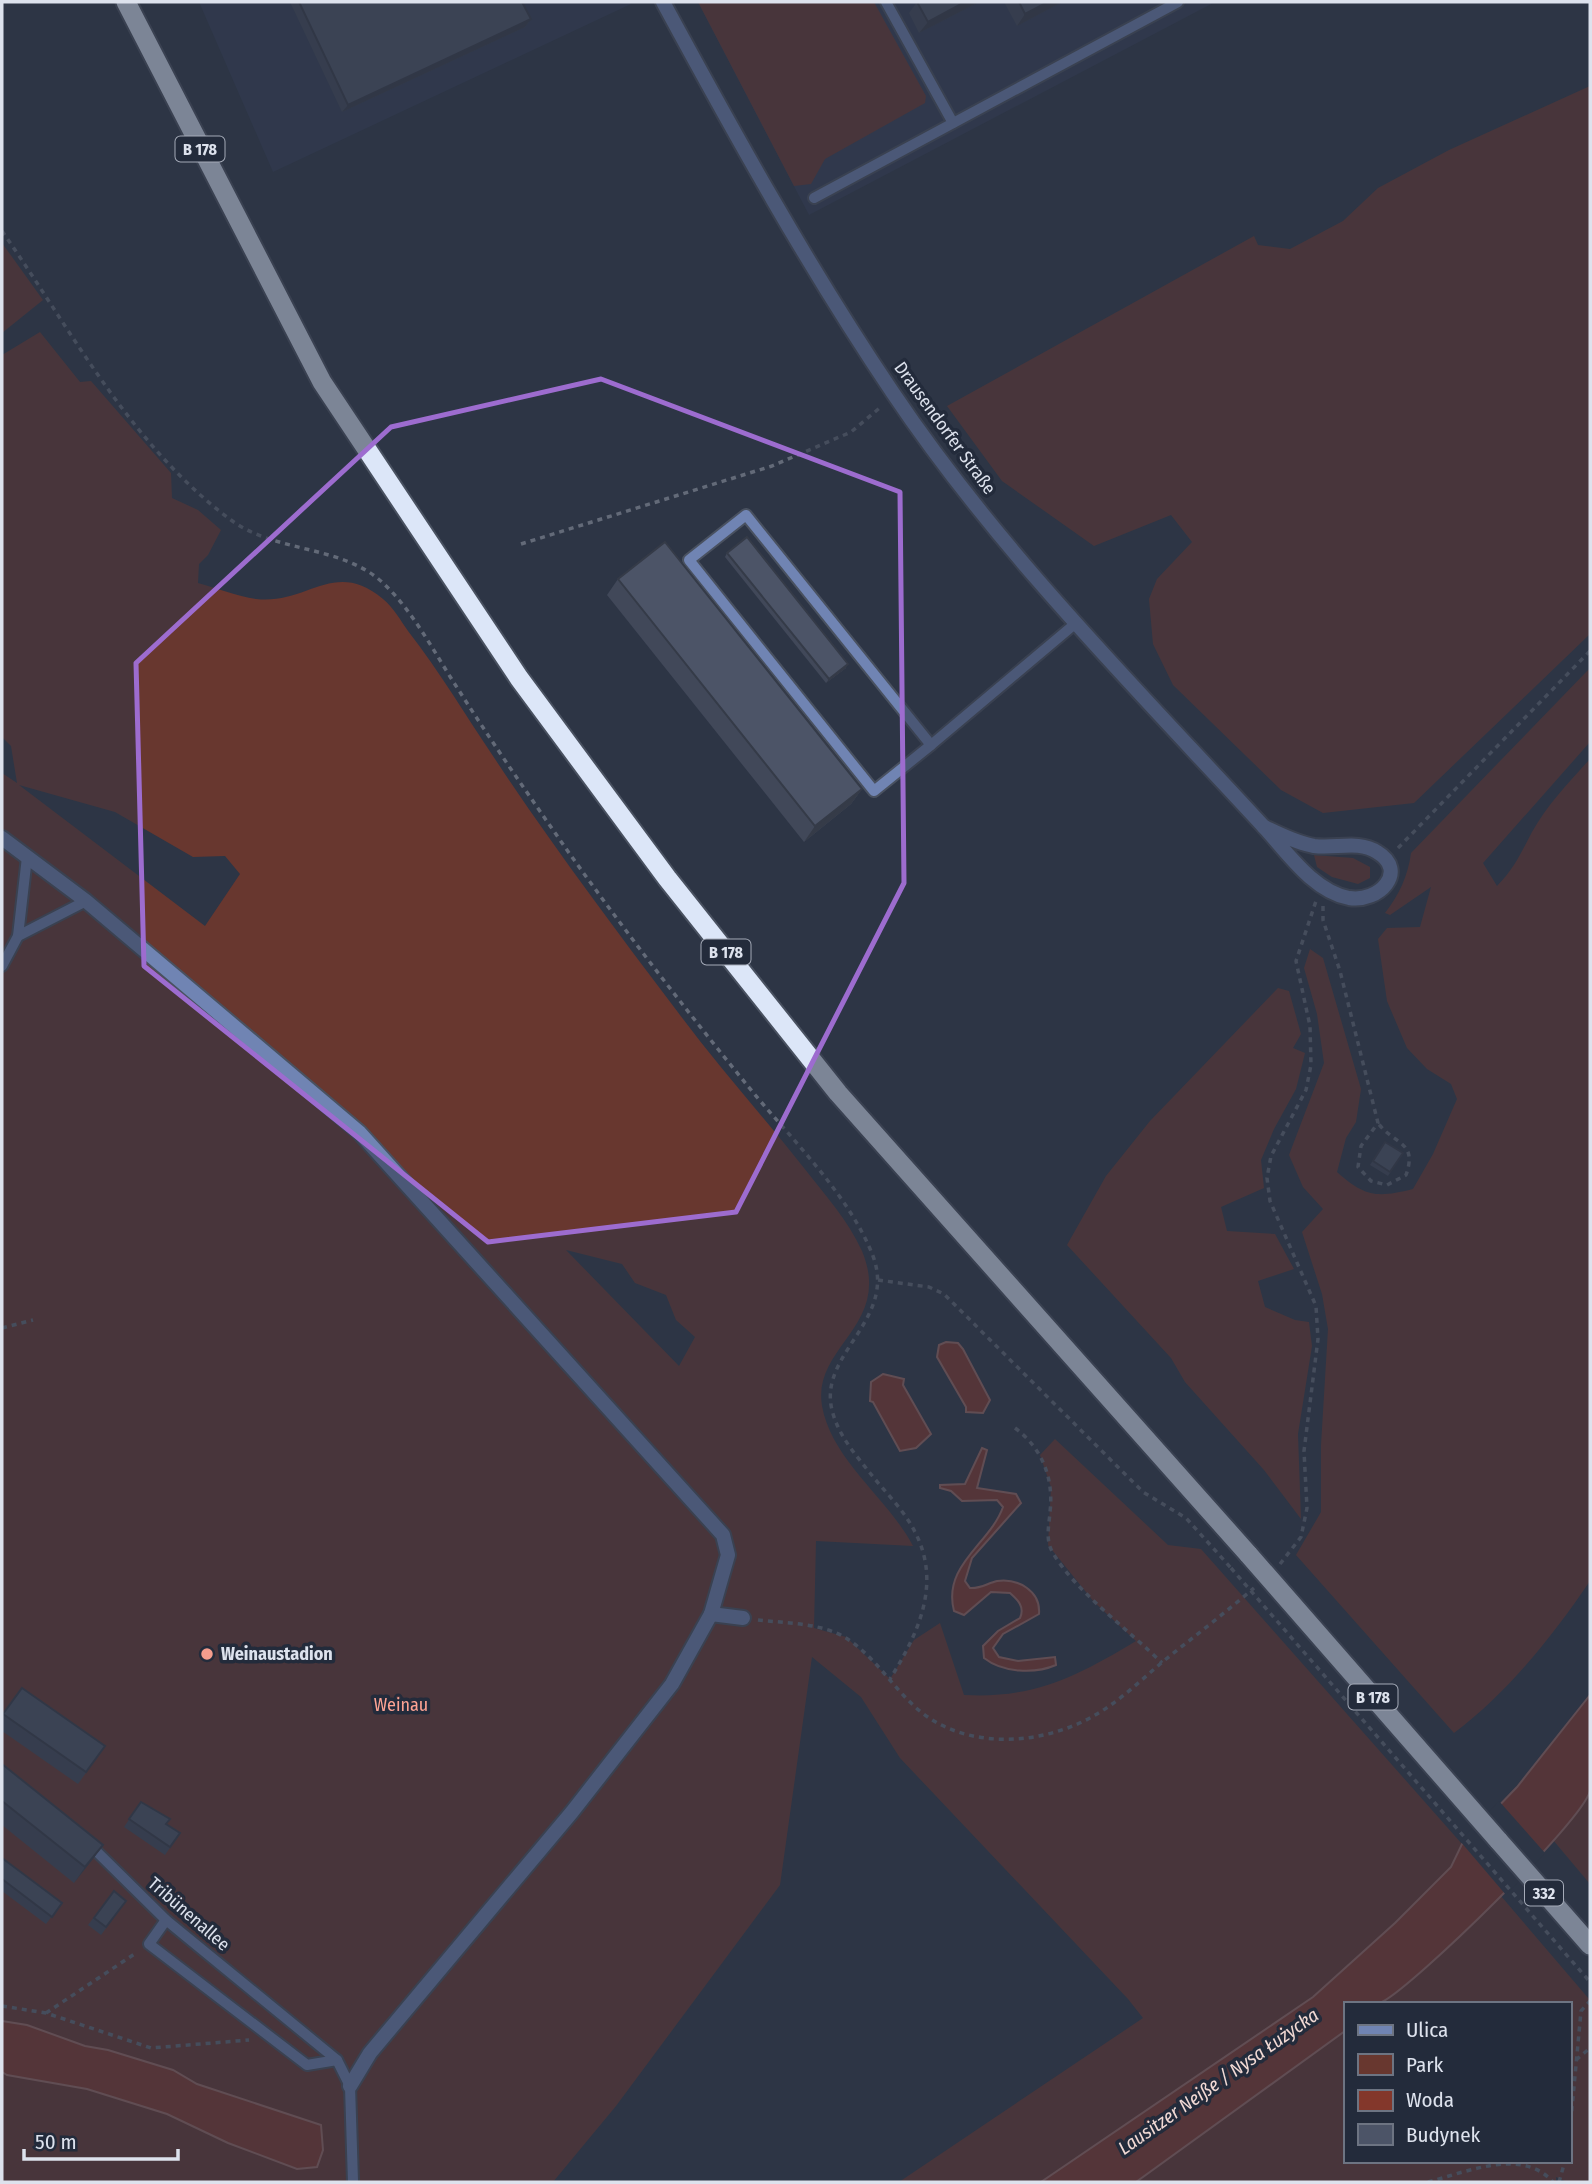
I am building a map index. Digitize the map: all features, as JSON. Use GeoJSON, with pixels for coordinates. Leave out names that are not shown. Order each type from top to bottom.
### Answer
{"type":"FeatureCollection","features":[{"type":"Feature","properties":{"kind":"highway","name":"B 178"},"geometry":{"type":"LineString","coordinates":[[126,2],[322,383],[519,678],[667,878],[838,1093],[1249,1555],[1498,1840]]}},
{"type":"Feature","properties":{"kind":"highway","name":"332"},"geometry":{"type":"LineString","coordinates":[[1498,1840],[1590,1945]]}},
{"type":"Feature","properties":{"kind":"street","name":"Drausendorfer Straße"},"geometry":{"type":"LineString","coordinates":[[663,2],[781,219],[894,395],[977,505],[1076,623],[1264,827],[1322,887],[1349,898],[1378,894],[1384,890],[1390,874],[1386,859],[1369,847],[1310,845],[1264,827]]}},
{"type":"Feature","properties":{"kind":"street"},"geometry":{"type":"LineString","coordinates":[[2,838],[86,901],[359,1132],[723,1535],[728,1555],[711,1615],[672,1684],[572,1812],[370,2053],[350,2086]]}},
{"type":"Feature","properties":{"kind":"street"},"geometry":{"type":"LineString","coordinates":[[711,1615],[743,1618]]}},
{"type":"Feature","properties":{"kind":"lane"},"geometry":{"type":"LineString","coordinates":[[886,2],[953,123]]}},
{"type":"Feature","properties":{"kind":"lane"},"geometry":{"type":"LineString","coordinates":[[814,198],[1178,2]]}},
{"type":"Feature","properties":{"kind":"lane"},"geometry":{"type":"LineString","coordinates":[[931,745],[746,514],[689,560],[874,791],[931,745],[1076,623]]}},
{"type":"Feature","properties":{"kind":"lane"},"geometry":{"type":"LineString","coordinates":[[2,965],[18,936],[27,857]]}},
{"type":"Feature","properties":{"kind":"lane"},"geometry":{"type":"LineString","coordinates":[[18,936],[86,901]]}},
{"type":"Feature","properties":{"kind":"lane","name":"Tribünenallee"},"geometry":{"type":"LineString","coordinates":[[84,1839],[166,1920],[337,2060],[350,2086]]}},
{"type":"Feature","properties":{"kind":"lane"},"geometry":{"type":"LineString","coordinates":[[166,1920],[149,1944],[307,2065],[337,2060]]}},
{"type":"Feature","properties":{"kind":"lane"},"geometry":{"type":"LineString","coordinates":[[350,2086],[353,2182]]}},
{"type":"Feature","properties":{"kind":"path"},"geometry":{"type":"LineString","coordinates":[[2,231],[94,368],[142,433],[179,475],[234,523],[267,537],[364,568],[385,584],[409,614],[485,732],[570,853],[730,1063],[842,1200],[861,1230],[874,1261],[878,1280],[869,1318],[834,1374],[831,1406],[849,1447],[916,1533],[923,1554],[925,1608],[914,1640],[890,1679]]}},
{"type":"Feature","properties":{"kind":"path"},"geometry":{"type":"LineString","coordinates":[[522,544],[772,466],[851,432],[894,395]]}},
{"type":"Feature","properties":{"kind":"path"},"geometry":{"type":"LineString","coordinates":[[1386,859],[1590,651]]}},
{"type":"Feature","properties":{"kind":"path"},"geometry":{"type":"LineString","coordinates":[[1322,887],[1323,920],[1340,971],[1378,1123],[1408,1149],[1410,1157],[1406,1175],[1387,1185],[1371,1181],[1358,1167],[1362,1146],[1378,1123]]}},
{"type":"Feature","properties":{"kind":"path"},"geometry":{"type":"LineString","coordinates":[[1278,1567],[1301,1537],[1307,1508],[1304,1451],[1318,1339],[1316,1306],[1270,1201],[1267,1178],[1271,1156],[1306,1090],[1311,1065],[1310,1026],[1296,961],[1322,887]]}},
{"type":"Feature","properties":{"kind":"path"},"geometry":{"type":"LineString","coordinates":[[878,1280],[929,1287],[944,1294],[1143,1492],[1186,1518],[1590,1982]]}},
{"type":"Feature","properties":{"kind":"path"},"geometry":{"type":"LineString","coordinates":[[2,1328],[33,1320]]}},
{"type":"Feature","properties":{"kind":"path"},"geometry":{"type":"LineString","coordinates":[[1015,1428],[1027,1438],[1048,1472],[1051,1487],[1048,1545],[1073,1579],[1162,1662]]}},
{"type":"Feature","properties":{"kind":"path"},"geometry":{"type":"LineString","coordinates":[[743,1618],[814,1628],[846,1637],[923,1714],[949,1729],[976,1738],[1000,1740],[1034,1737],[1071,1727],[1095,1716],[1126,1695],[1162,1662],[1241,1599]]}},
{"type":"Feature","properties":{"kind":"path"},"geometry":{"type":"LineString","coordinates":[[46,2013],[149,1944]]}},
{"type":"Feature","properties":{"kind":"path"},"geometry":{"type":"LineString","coordinates":[[1571,2118],[1581,2011],[1590,2001]]}},
{"type":"Feature","properties":{"kind":"path"},"geometry":{"type":"LineString","coordinates":[[2,2006],[46,2013],[150,2048],[272,2039]]}},
{"type":"Feature","properties":{"kind":"path"},"geometry":{"type":"LineString","coordinates":[[1576,2060],[1590,2048]]}},
{"type":"Feature","properties":{"kind":"path"},"geometry":{"type":"LineString","coordinates":[[1428,2182],[1515,2164],[1530,2165],[1556,2182],[1564,2163]]}},
{"type":"Feature","properties":{"kind":"highlighted area"},"geometry":{"type":"Polygon","coordinates":[[[601,379],[900,492],[904,883],[736,1212],[488,1242],[144,966],[136,663],[391,427],[601,379]]]}},
{"type":"Feature","properties":{"kind":"shaded area"},"geometry":{"type":"Polygon","coordinates":[[[199,2],[629,2],[631,4],[273,172],[199,2]]]}},
{"type":"Feature","properties":{"kind":"shaded area"},"geometry":{"type":"Polygon","coordinates":[[[698,2],[1215,2],[809,215],[698,2]]]}},
{"type":"Feature","properties":{"kind":"green space"},"geometry":{"type":"Polygon","coordinates":[[[698,2],[874,2],[926,96],[925,103],[825,159],[811,184],[794,186],[698,2]]]}},
{"type":"Feature","properties":{"kind":"green space"},"geometry":{"type":"Polygon","coordinates":[[[1590,86],[1590,634],[1414,803],[1323,813],[1281,790],[1173,685],[1153,644],[1149,599],[1157,579],[1192,542],[1171,515],[1094,546],[1002,481],[947,406],[1254,236],[1258,245],[1290,249],[1343,221],[1378,188],[1449,150],[1590,86]]]}},
{"type":"Feature","properties":{"kind":"green space"},"geometry":{"type":"Polygon","coordinates":[[[2,243],[43,300],[2,333],[2,243]]]}},
{"type":"Feature","properties":{"kind":"green space","name":"Weinau"},"geometry":{"type":"Polygon","coordinates":[[[40,332],[80,382],[91,381],[171,473],[172,498],[198,510],[221,530],[208,555],[199,564],[198,583],[249,598],[274,599],[335,583],[350,583],[366,587],[387,602],[607,918],[692,1031],[836,1208],[850,1229],[862,1251],[869,1277],[867,1298],[860,1317],[828,1367],[822,1385],[822,1406],[837,1444],[913,1546],[816,1541],[814,1628],[846,1637],[890,1679],[914,1640],[940,1623],[964,1695],[1012,1693],[1054,1683],[1075,1675],[1136,1641],[1094,1602],[1048,1545],[1051,1487],[1040,1455],[1055,1439],[1168,1545],[1201,1549],[1462,1844],[1451,1867],[1395,1923],[1313,1997],[1041,2182],[899,2182],[1143,2018],[900,1758],[861,1697],[812,1657],[780,1885],[616,2106],[553,2182],[2,2182],[2,773],[17,783],[11,746],[2,737],[2,355],[40,332]],[[19,785],[205,926],[240,874],[225,856],[193,857],[115,812],[19,785]],[[566,1250],[679,1366],[695,1337],[676,1320],[666,1295],[635,1283],[622,1264],[566,1250]]]}},
{"type":"Feature","properties":{"kind":"green space"},"geometry":{"type":"Polygon","coordinates":[[[1590,668],[1590,742],[1483,863],[1497,886],[1513,867],[1545,812],[1590,759],[1590,1581],[1560,1623],[1511,1682],[1454,1733],[1296,1555],[1321,1512],[1321,1445],[1328,1329],[1322,1294],[1302,1232],[1323,1209],[1303,1187],[1289,1155],[1324,1063],[1317,1014],[1304,968],[1310,949],[1323,958],[1361,1089],[1356,1122],[1346,1138],[1337,1172],[1364,1191],[1372,1193],[1390,1194],[1413,1189],[1433,1154],[1457,1099],[1451,1084],[1427,1069],[1407,1048],[1387,1001],[1378,939],[1387,928],[1420,927],[1431,887],[1390,915],[1385,913],[1402,885],[1411,853],[1590,668]]]}},
{"type":"Feature","properties":{"kind":"green space"},"geometry":{"type":"Polygon","coordinates":[[[1314,855],[1353,858],[1370,867],[1370,878],[1358,884],[1332,877],[1317,867],[1314,855]]]}},
{"type":"Feature","properties":{"kind":"green space"},"geometry":{"type":"Polygon","coordinates":[[[1278,988],[1289,991],[1301,1034],[1293,1048],[1305,1053],[1296,1089],[1261,1160],[1264,1188],[1221,1207],[1227,1231],[1275,1234],[1294,1269],[1258,1281],[1265,1307],[1295,1320],[1309,1322],[1312,1346],[1298,1434],[1301,1519],[1264,1470],[1185,1382],[1171,1358],[1067,1245],[1106,1176],[1150,1121],[1278,988]]]}},
{"type":"Feature","properties":{"kind":"green space"},"geometry":{"type":"Polygon","coordinates":[[[1590,1792],[1590,1884],[1553,1840],[1590,1792]]]}},
{"type":"Feature","properties":{"kind":"green space"},"geometry":{"type":"Polygon","coordinates":[[[1501,1896],[1589,1999],[1590,2182],[1567,2182],[1556,2177],[1556,2182],[1136,2182],[1344,2032],[1344,2163],[1571,2163],[1571,2002],[1383,2002],[1420,1973],[1501,1896]]]}},
{"type":"Feature","properties":{"kind":"water"},"geometry":{"type":"Polygon","coordinates":[[[946,1342],[958,1343],[963,1349],[990,1400],[983,1413],[966,1412],[966,1407],[937,1357],[939,1345],[946,1342]]]}},
{"type":"Feature","properties":{"kind":"water"},"geometry":{"type":"Polygon","coordinates":[[[883,1374],[904,1379],[903,1385],[931,1434],[916,1448],[900,1451],[870,1401],[871,1382],[883,1374]]]}},
{"type":"Feature","properties":{"kind":"water"},"geometry":{"type":"Polygon","coordinates":[[[982,1448],[987,1450],[977,1488],[1016,1494],[1021,1503],[972,1558],[965,1581],[970,1588],[997,1581],[1013,1582],[1032,1593],[1039,1606],[1039,1614],[1003,1634],[993,1648],[999,1657],[1018,1661],[1055,1657],[1056,1665],[1048,1668],[1029,1671],[1010,1669],[984,1658],[983,1646],[998,1631],[1020,1618],[1021,1607],[1010,1593],[991,1592],[964,1615],[954,1611],[952,1595],[961,1568],[997,1520],[1003,1507],[997,1500],[962,1501],[951,1491],[940,1488],[940,1485],[965,1484],[982,1448]]]}},
{"type":"Feature","properties":{"kind":"water","name":"Lausitzer Neiße / Nysa Łużycka"},"geometry":{"type":"Polygon","coordinates":[[[1590,1695],[1590,1791],[1580,1808],[1529,1867],[1427,1966],[1382,2002],[1344,2002],[1344,2032],[1136,2182],[1041,2182],[1313,1997],[1395,1923],[1451,1867],[1462,1844],[1517,1787],[1590,1695]]]}},
{"type":"Feature","properties":{"kind":"water"},"geometry":{"type":"Polygon","coordinates":[[[2,2021],[27,2025],[85,2046],[108,2050],[173,2070],[197,2084],[321,2125],[323,2150],[317,2167],[297,2169],[228,2143],[167,2114],[87,2089],[7,2075],[2,2072],[2,2021]]]}},
{"type":"Feature","properties":{"kind":"pier"},"geometry":{"type":"Polygon","coordinates":[[[1499,1801],[1545,1853],[1506,1895],[1460,1841],[1499,1801]]]}},
{"type":"Feature","properties":{"kind":"building"},"geometry":{"type":"Polygon","coordinates":[[[299,2],[522,2],[531,19],[348,105],[299,2]]]}},
{"type":"Feature","properties":{"kind":"building"},"geometry":{"type":"Polygon","coordinates":[[[917,2],[965,2],[928,22],[917,2]]]}},
{"type":"Feature","properties":{"kind":"building"},"geometry":{"type":"Polygon","coordinates":[[[1019,2],[1048,2],[1025,14],[1019,2]]]}},
{"type":"Feature","properties":{"kind":"building"},"geometry":{"type":"Polygon","coordinates":[[[747,537],[848,664],[829,679],[727,553],[747,537]]]}},
{"type":"Feature","properties":{"kind":"building"},"geometry":{"type":"Polygon","coordinates":[[[665,542],[862,789],[815,826],[618,579],[665,542]]]}},
{"type":"Feature","properties":{"kind":"building"},"geometry":{"type":"Polygon","coordinates":[[[1385,1142],[1403,1153],[1390,1172],[1373,1161],[1385,1142]]]}},
{"type":"Feature","properties":{"kind":"building"},"geometry":{"type":"Polygon","coordinates":[[[22,1688],[105,1746],[86,1772],[3,1714],[22,1688]]]}},
{"type":"Feature","properties":{"kind":"building"},"geometry":{"type":"Polygon","coordinates":[[[2,1764],[103,1845],[85,1867],[2,1801],[2,1764]]]}},
{"type":"Feature","properties":{"kind":"building"},"geometry":{"type":"Polygon","coordinates":[[[141,1802],[170,1819],[166,1824],[180,1833],[170,1847],[129,1819],[141,1802]]]}},
{"type":"Feature","properties":{"kind":"building"},"geometry":{"type":"Polygon","coordinates":[[[2,1858],[62,1903],[52,1917],[2,1879],[2,1858]]]}},
{"type":"Feature","properties":{"kind":"building"},"geometry":{"type":"Polygon","coordinates":[[[114,1891],[126,1901],[106,1927],[94,1918],[114,1891]]]}},
{"type":"Feature","properties":{"kind":"place","name":"Weinaustadion"},"geometry":{"type":"Point","coordinates":[207,1654]}}]}
